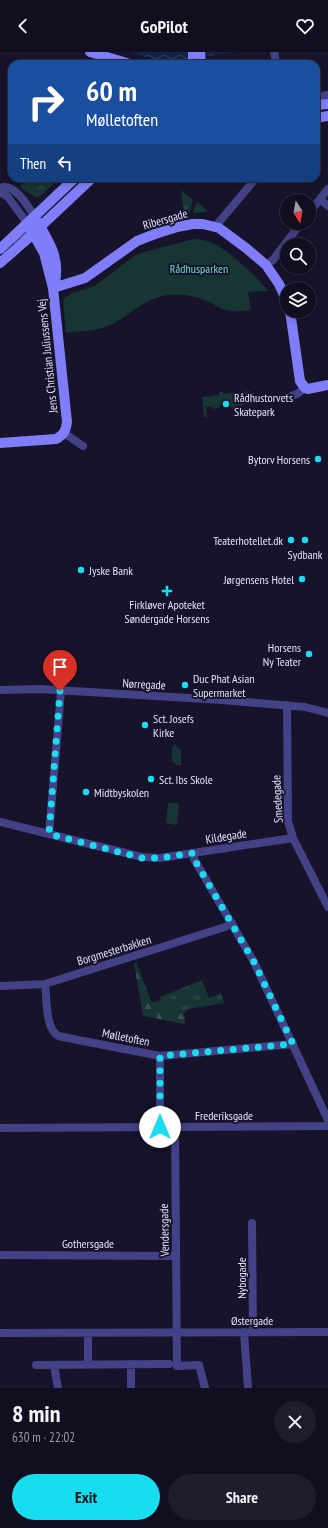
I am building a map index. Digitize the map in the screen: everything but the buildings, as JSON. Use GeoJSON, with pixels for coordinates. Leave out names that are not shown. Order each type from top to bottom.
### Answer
{"type":"FeatureCollection","features":[{"type":"Feature","properties":{"kind":"street"},"geometry":{"type":"LineString","coordinates":[[90,52],[117,60]]}},
{"type":"Feature","properties":{"kind":"street"},"geometry":{"type":"LineString","coordinates":[[0,263],[72,182]]}},
{"type":"Feature","properties":{"kind":"street"},"geometry":{"type":"LineString","coordinates":[[34,225],[76,182]]}},
{"type":"Feature","properties":{"kind":"street"},"geometry":{"type":"LineString","coordinates":[[0,249],[34,225],[87,182]]}},
{"type":"Feature","properties":{"kind":"street"},"geometry":{"type":"LineString","coordinates":[[215,227],[253,182]]}},
{"type":"Feature","properties":{"kind":"street"},"geometry":{"type":"LineString","coordinates":[[0,188],[4,186],[11,188],[28,207],[34,225]]}},
{"type":"Feature","properties":{"kind":"street"},"geometry":{"type":"LineString","coordinates":[[316,204],[328,189]]}},
{"type":"Feature","properties":{"kind":"street"},"geometry":{"type":"LineString","coordinates":[[0,192],[8,197],[34,225]]}},
{"type":"Feature","properties":{"kind":"street"},"geometry":{"type":"LineString","coordinates":[[320,199],[328,206]]}},
{"type":"Feature","properties":{"kind":"street","name":"Ribersgade"},"geometry":{"type":"LineString","coordinates":[[53,288],[85,278],[136,241],[155,234],[193,224],[204,224],[215,227],[246,248],[266,265],[280,288]]}},
{"type":"Feature","properties":{"kind":"street","name":"Jens Christian Juliussens Vej"},"geometry":{"type":"LineString","coordinates":[[34,225],[44,253],[53,288],[67,422],[64,433]]}},
{"type":"Feature","properties":{"kind":"street"},"geometry":{"type":"LineString","coordinates":[[266,265],[273,260],[296,230]]}},
{"type":"Feature","properties":{"kind":"street"},"geometry":{"type":"LineString","coordinates":[[291,318],[299,374],[305,388]]}},
{"type":"Feature","properties":{"kind":"street"},"geometry":{"type":"LineString","coordinates":[[289,397],[297,394],[305,388],[313,389],[328,385]]}},
{"type":"Feature","properties":{"kind":"street"},"geometry":{"type":"LineString","coordinates":[[0,443],[50,439],[61,436],[64,433],[83,446]]}},
{"type":"Feature","properties":{"kind":"street","name":"Nørregade"},"geometry":{"type":"LineString","coordinates":[[0,690],[33,689],[287,705],[314,708],[328,713]]}},
{"type":"Feature","properties":{"kind":"street"},"geometry":{"type":"LineString","coordinates":[[49,834],[60,691]]}},
{"type":"Feature","properties":{"kind":"street","name":"Smedegade"},"geometry":{"type":"LineString","coordinates":[[287,705],[288,821],[293,838],[328,906]]}},
{"type":"Feature","properties":{"kind":"street","name":"Kildegade"},"geometry":{"type":"LineString","coordinates":[[0,822],[142,858],[160,858],[293,838]]}},
{"type":"Feature","properties":{"kind":"street"},"geometry":{"type":"LineString","coordinates":[[193,853],[194,859],[254,962],[328,1120]]}},
{"type":"Feature","properties":{"kind":"street","name":"Borgmesterbakken"},"geometry":{"type":"LineString","coordinates":[[0,986],[45,984],[226,927],[232,923]]}},
{"type":"Feature","properties":{"kind":"street","name":"Mølletoften"},"geometry":{"type":"LineString","coordinates":[[45,984],[49,1024],[53,1033],[58,1036],[160,1056],[293,1044]]}},
{"type":"Feature","properties":{"kind":"street"},"geometry":{"type":"LineString","coordinates":[[160,1056],[160,1127]]}},
{"type":"Feature","properties":{"kind":"street","name":"Frederiksgade"},"geometry":{"type":"LineString","coordinates":[[0,1128],[328,1126]]}},
{"type":"Feature","properties":{"kind":"street","name":"Vendersgade"},"geometry":{"type":"LineString","coordinates":[[175,1127],[177,1332]]}},
{"type":"Feature","properties":{"kind":"street","name":"Nybogade"},"geometry":{"type":"LineString","coordinates":[[252,1223],[253,1332]]}},
{"type":"Feature","properties":{"kind":"street","name":"Gothersgade"},"geometry":{"type":"LineString","coordinates":[[0,1255],[176,1256]]}},
{"type":"Feature","properties":{"kind":"street"},"geometry":{"type":"LineString","coordinates":[[177,1332],[178,1366],[200,1365],[205,1388]]}},
{"type":"Feature","properties":{"kind":"street"},"geometry":{"type":"LineString","coordinates":[[244,1332],[248,1388]]}},
{"type":"Feature","properties":{"kind":"street","name":"Østergade"},"geometry":{"type":"LineString","coordinates":[[0,1333],[328,1332]]}},
{"type":"Feature","properties":{"kind":"street"},"geometry":{"type":"LineString","coordinates":[[88,1333],[88,1364]]}},
{"type":"Feature","properties":{"kind":"street"},"geometry":{"type":"LineString","coordinates":[[131,1364],[131,1388]]}},
{"type":"Feature","properties":{"kind":"street"},"geometry":{"type":"LineString","coordinates":[[36,1365],[169,1364]]}},
{"type":"Feature","properties":{"kind":"street"},"geometry":{"type":"LineString","coordinates":[[54,1365],[58,1388]]}},
{"type":"Feature","properties":{"kind":"green space"},"geometry":{"type":"Polygon","coordinates":[[[26,182],[56,182],[38,198],[25,191],[20,186],[26,182]]]}},
{"type":"Feature","properties":{"kind":"green space"},"geometry":{"type":"Polygon","coordinates":[[[181,190],[193,200],[190,212],[184,214],[181,190]]]}},
{"type":"Feature","properties":{"kind":"green space"},"geometry":{"type":"Polygon","coordinates":[[[197,202],[208,211],[193,213],[197,202]]]}},
{"type":"Feature","properties":{"kind":"green space","name":"Rådhusparken"},"geometry":{"type":"Polygon","coordinates":[[[194,239],[208,241],[225,250],[249,270],[268,291],[248,292],[251,310],[228,310],[197,297],[168,295],[151,300],[104,328],[66,333],[63,299],[71,294],[96,285],[134,256],[194,239]]]}},
{"type":"Feature","properties":{"kind":"green space","name":"Rådhustorvets Skatepark"},"geometry":{"type":"Polygon","coordinates":[[[250,391],[250,393],[254,392],[255,402],[238,406],[238,409],[231,409],[230,404],[212,409],[212,406],[206,407],[207,417],[204,417],[202,397],[219,395],[219,392],[223,392],[223,394],[250,391]]]}},
{"type":"Feature","properties":{"kind":"green space"},"geometry":{"type":"Polygon","coordinates":[[[175,744],[179,749],[181,749],[181,765],[176,765],[172,760],[172,748],[175,744]]]}},
{"type":"Feature","properties":{"kind":"green space"},"geometry":{"type":"Polygon","coordinates":[[[169,803],[178,803],[179,805],[176,825],[166,823],[169,803]]]}},
{"type":"Feature","properties":{"kind":"green space"},"geometry":{"type":"Polygon","coordinates":[[[136,962],[152,1003],[158,1001],[162,1007],[172,1011],[184,1013],[185,1024],[143,1016],[134,963],[136,962]]]}},
{"type":"Feature","properties":{"kind":"green space"},"geometry":{"type":"Polygon","coordinates":[[[202,980],[209,998],[221,993],[224,1003],[188,1009],[184,1013],[172,1011],[162,1007],[158,1001],[161,999],[160,997],[202,980]]]}},
{"type":"Feature","properties":{"kind":"water"},"geometry":{"type":"Polygon","coordinates":[[[130,52],[235,52],[183,60],[152,59],[130,52]]]}},
{"type":"Feature","properties":{"kind":"place","name":"Rådhustorvets Skatepark"},"geometry":{"type":"Point","coordinates":[226,404]}},
{"type":"Feature","properties":{"kind":"place","name":"Bytorv Horsens"},"geometry":{"type":"Point","coordinates":[318,459]}},
{"type":"Feature","properties":{"kind":"place","name":"Teaterhotellet.dk"},"geometry":{"type":"Point","coordinates":[291,540]}},
{"type":"Feature","properties":{"kind":"place","name":"Sydbank"},"geometry":{"type":"Point","coordinates":[305,540]}},
{"type":"Feature","properties":{"kind":"place","name":"Jyske Bank"},"geometry":{"type":"Point","coordinates":[81,570]}},
{"type":"Feature","properties":{"kind":"place","name":"Jørgensens Hotel"},"geometry":{"type":"Point","coordinates":[302,579]}},
{"type":"Feature","properties":{"kind":"place","name":"Firkløver Apoteket Søndergade Horsens"},"geometry":{"type":"Point","coordinates":[167,591]}},
{"type":"Feature","properties":{"kind":"place","name":"Horsens Ny Teater"},"geometry":{"type":"Point","coordinates":[309,654]}},
{"type":"Feature","properties":{"kind":"place","name":"Duc Phat Asian Supermarket"},"geometry":{"type":"Point","coordinates":[185,685]}},
{"type":"Feature","properties":{"kind":"place","name":"Sct. Josefs Kirke"},"geometry":{"type":"Point","coordinates":[145,725]}},
{"type":"Feature","properties":{"kind":"place","name":"Sct. Ibs Skole"},"geometry":{"type":"Point","coordinates":[151,779]}},
{"type":"Feature","properties":{"kind":"place","name":"Midtbyskolen"},"geometry":{"type":"Point","coordinates":[86,792]}},
{"type":"Feature","properties":{"kind":"route"},"geometry":{"type":"LineString","coordinates":[[60,691],[49,834],[142,858],[160,858],[193,853],[194,859],[254,962],[293,1044],[160,1056],[160,1127]]}}]}
